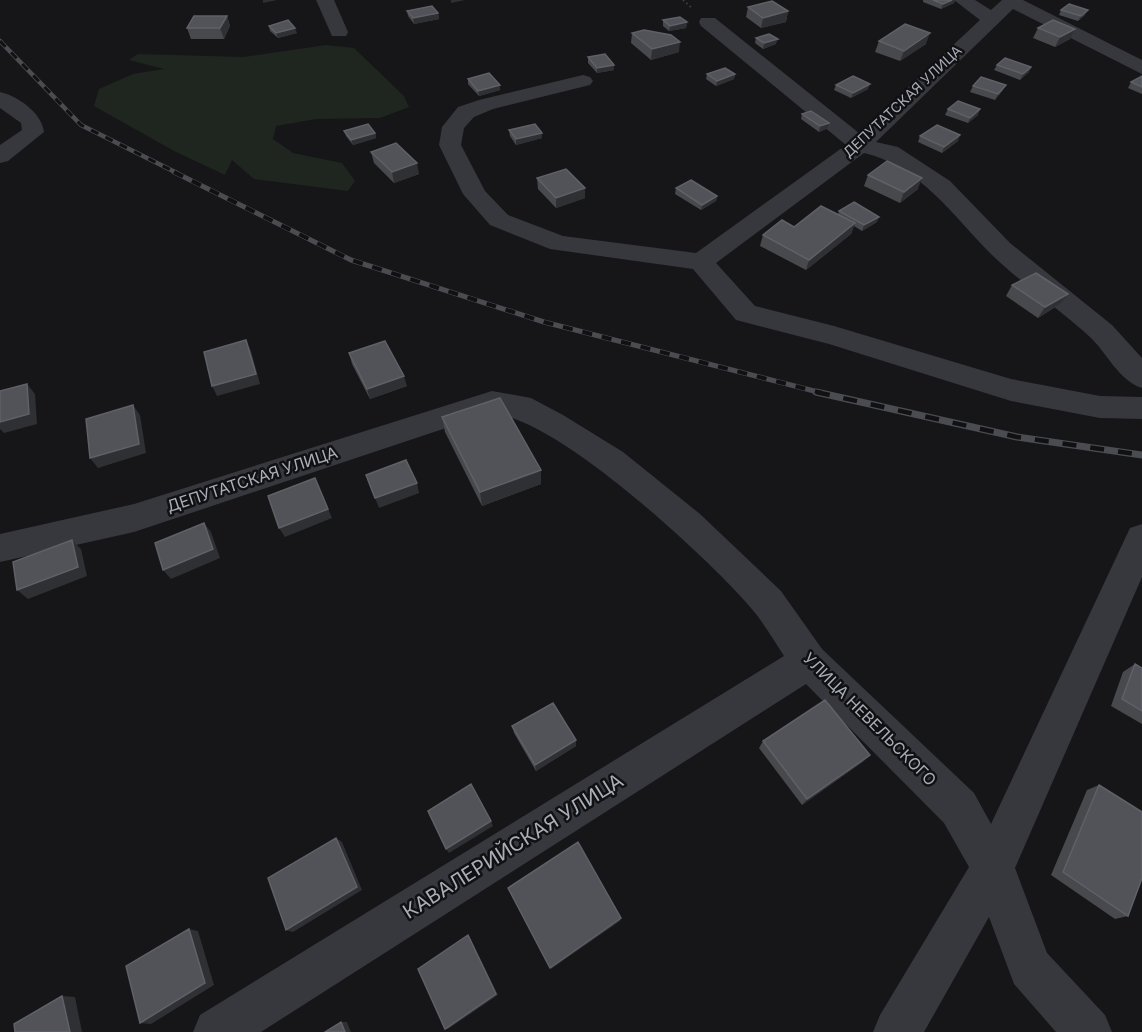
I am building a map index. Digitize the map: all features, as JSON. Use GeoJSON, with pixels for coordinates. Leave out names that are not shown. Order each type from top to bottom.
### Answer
{"type":"FeatureCollection","features":[{"type":"Feature","properties":{"kind":"street"},"geometry":{"type":"LineString","coordinates":[[326,0],[339,32]]}},
{"type":"Feature","properties":{"kind":"street"},"geometry":{"type":"LineString","coordinates":[[963,0],[990,18]]}},
{"type":"Feature","properties":{"kind":"street"},"geometry":{"type":"LineString","coordinates":[[1011,0],[1142,68]]}},
{"type":"Feature","properties":{"kind":"street","name":"ДЕПУТАТСКАЯ УЛИЦА"},"geometry":{"type":"LineString","coordinates":[[701,262],[860,145],[1011,0]]}},
{"type":"Feature","properties":{"kind":"street"},"geometry":{"type":"LineString","coordinates":[[708,22],[860,145],[890,153],[942,186],[1001,249],[1102,332],[1142,377]]}},
{"type":"Feature","properties":{"kind":"street"},"geometry":{"type":"LineString","coordinates":[[583,81],[486,104],[466,112],[453,127],[450,145],[463,172],[475,194],[499,220],[549,239],[594,248],[701,262],[746,313],[834,336],[1011,390],[1100,407],[1142,408]]}},
{"type":"Feature","properties":{"kind":"street"},"geometry":{"type":"LineString","coordinates":[[0,98],[32,121],[33,132],[0,156]]}},
{"type":"Feature","properties":{"kind":"street","name":"ДЕПУТАТСКАЯ УЛИЦА"},"geometry":{"type":"LineString","coordinates":[[0,548],[134,518],[483,404],[501,403]]}},
{"type":"Feature","properties":{"kind":"street","name":"УЛИЦА НЕВЕЛЬСКОГО"},"geometry":{"type":"LineString","coordinates":[[501,403],[520,406],[612,461],[688,524],[768,602],[809,661],[959,808],[993,868],[1030,968],[1088,1032]]}},
{"type":"Feature","properties":{"kind":"street"},"geometry":{"type":"LineString","coordinates":[[897,1032],[993,868],[1142,538]]}},
{"type":"Feature","properties":{"kind":"street","name":"КАВАЛЕРИЙСКАЯ УЛИЦА"},"geometry":{"type":"LineString","coordinates":[[217,1032],[809,661]]}},
{"type":"Feature","properties":{"kind":"shaded area"},"geometry":{"type":"Polygon","coordinates":[[[326,45],[354,48],[404,96],[409,107],[380,118],[316,119],[276,126],[273,139],[293,153],[342,163],[355,181],[348,191],[254,179],[232,160],[225,175],[174,151],[94,106],[99,89],[133,74],[164,69],[129,60],[138,54],[244,57],[326,45]]]}},
{"type":"Feature","properties":{"kind":"building"},"geometry":{"type":"Polygon","coordinates":[[[933,0],[952,0],[943,4],[933,0]]]}},
{"type":"Feature","properties":{"kind":"building"},"geometry":{"type":"Polygon","coordinates":[[[772,1],[788,11],[763,18],[748,7],[772,1]]]}},
{"type":"Feature","properties":{"kind":"building"},"geometry":{"type":"Polygon","coordinates":[[[1069,4],[1088,10],[1081,16],[1061,10],[1069,4]]]}},
{"type":"Feature","properties":{"kind":"building"},"geometry":{"type":"Polygon","coordinates":[[[432,6],[438,13],[413,18],[407,11],[432,6]]]}},
{"type":"Feature","properties":{"kind":"building"},"geometry":{"type":"Polygon","coordinates":[[[194,16],[227,16],[220,28],[187,28],[194,16]]]}},
{"type":"Feature","properties":{"kind":"building"},"geometry":{"type":"Polygon","coordinates":[[[680,17],[687,22],[670,26],[663,20],[680,17]]]}},
{"type":"Feature","properties":{"kind":"building"},"geometry":{"type":"Polygon","coordinates":[[[288,20],[295,28],[276,33],[269,26],[288,20]]]}},
{"type":"Feature","properties":{"kind":"building"},"geometry":{"type":"Polygon","coordinates":[[[1053,20],[1075,29],[1060,37],[1038,28],[1053,20]]]}},
{"type":"Feature","properties":{"kind":"building"},"geometry":{"type":"Polygon","coordinates":[[[905,24],[930,33],[904,51],[879,41],[905,24]]]}},
{"type":"Feature","properties":{"kind":"building"},"geometry":{"type":"Polygon","coordinates":[[[644,30],[671,35],[680,42],[652,49],[632,33],[644,30]]]}},
{"type":"Feature","properties":{"kind":"building"},"geometry":{"type":"Polygon","coordinates":[[[769,34],[778,39],[764,43],[756,38],[769,34]]]}},
{"type":"Feature","properties":{"kind":"building"},"geometry":{"type":"Polygon","coordinates":[[[605,54],[614,65],[597,68],[588,57],[605,54]]]}},
{"type":"Feature","properties":{"kind":"building"},"geometry":{"type":"Polygon","coordinates":[[[1005,58],[1031,67],[1023,74],[997,65],[1005,58]]]}},
{"type":"Feature","properties":{"kind":"building"},"geometry":{"type":"Polygon","coordinates":[[[725,68],[735,74],[717,81],[707,74],[725,68]]]}},
{"type":"Feature","properties":{"kind":"building"},"geometry":{"type":"Polygon","coordinates":[[[489,73],[500,85],[478,91],[468,79],[489,73]]]}},
{"type":"Feature","properties":{"kind":"building"},"geometry":{"type":"Polygon","coordinates":[[[853,76],[870,84],[853,93],[836,85],[853,76]]]}},
{"type":"Feature","properties":{"kind":"building"},"geometry":{"type":"Polygon","coordinates":[[[1142,76],[1142,87],[1131,82],[1142,76]]]}},
{"type":"Feature","properties":{"kind":"building"},"geometry":{"type":"Polygon","coordinates":[[[981,77],[1006,85],[998,94],[973,86],[981,77]]]}},
{"type":"Feature","properties":{"kind":"building"},"geometry":{"type":"Polygon","coordinates":[[[958,101],[980,109],[970,118],[948,109],[958,101]]]}},
{"type":"Feature","properties":{"kind":"building"},"geometry":{"type":"Polygon","coordinates":[[[811,111],[829,123],[820,126],[802,114],[811,111]]]}},
{"type":"Feature","properties":{"kind":"building"},"geometry":{"type":"Polygon","coordinates":[[[368,124],[375,133],[351,140],[344,131],[368,124]]]}},
{"type":"Feature","properties":{"kind":"building"},"geometry":{"type":"Polygon","coordinates":[[[535,124],[542,133],[516,139],[509,130],[535,124]]]}},
{"type":"Feature","properties":{"kind":"building"},"geometry":{"type":"Polygon","coordinates":[[[937,125],[960,135],[944,147],[920,136],[937,125]]]}},
{"type":"Feature","properties":{"kind":"building"},"geometry":{"type":"Polygon","coordinates":[[[396,143],[417,163],[392,172],[371,152],[396,143]]]}},
{"type":"Feature","properties":{"kind":"building"},"geometry":{"type":"Polygon","coordinates":[[[887,161],[922,178],[904,192],[868,175],[887,161]]]}},
{"type":"Feature","properties":{"kind":"building"},"geometry":{"type":"Polygon","coordinates":[[[566,169],[585,188],[556,198],[537,178],[566,169]]]}},
{"type":"Feature","properties":{"kind":"building"},"geometry":{"type":"Polygon","coordinates":[[[691,180],[717,196],[702,205],[676,188],[691,180]]]}},
{"type":"Feature","properties":{"kind":"building"},"geometry":{"type":"Polygon","coordinates":[[[854,202],[879,217],[864,225],[839,211],[854,202]]]}},
{"type":"Feature","properties":{"kind":"building"},"geometry":{"type":"Polygon","coordinates":[[[821,206],[855,223],[809,260],[763,235],[782,220],[794,227],[821,206]]]}},
{"type":"Feature","properties":{"kind":"building"},"geometry":{"type":"Polygon","coordinates":[[[1036,273],[1068,294],[1045,307],[1012,285],[1036,273]]]}},
{"type":"Feature","properties":{"kind":"building"},"geometry":{"type":"Polygon","coordinates":[[[246,340],[256,374],[212,386],[204,352],[246,340]]]}},
{"type":"Feature","properties":{"kind":"building"},"geometry":{"type":"Polygon","coordinates":[[[385,341],[404,376],[367,389],[349,353],[385,341]]]}},
{"type":"Feature","properties":{"kind":"building"},"geometry":{"type":"Polygon","coordinates":[[[27,384],[29,414],[0,422],[0,391],[27,384]]]}},
{"type":"Feature","properties":{"kind":"building"},"geometry":{"type":"Polygon","coordinates":[[[500,398],[541,470],[480,492],[442,417],[500,398]]]}},
{"type":"Feature","properties":{"kind":"building"},"geometry":{"type":"Polygon","coordinates":[[[133,405],[139,444],[90,458],[86,419],[133,405]]]}},
{"type":"Feature","properties":{"kind":"building"},"geometry":{"type":"Polygon","coordinates":[[[406,460],[417,483],[375,498],[366,475],[406,460]]]}},
{"type":"Feature","properties":{"kind":"building"},"geometry":{"type":"Polygon","coordinates":[[[315,478],[328,509],[279,528],[268,496],[315,478]]]}},
{"type":"Feature","properties":{"kind":"building"},"geometry":{"type":"Polygon","coordinates":[[[204,523],[213,549],[163,570],[155,543],[204,523]]]}},
{"type":"Feature","properties":{"kind":"building"},"geometry":{"type":"Polygon","coordinates":[[[72,540],[78,567],[17,590],[13,562],[72,540]]]}},
{"type":"Feature","properties":{"kind":"building"},"geometry":{"type":"Polygon","coordinates":[[[1135,664],[1142,668],[1142,711],[1122,699],[1135,664]]]}},
{"type":"Feature","properties":{"kind":"building"},"geometry":{"type":"Polygon","coordinates":[[[825,700],[870,755],[807,799],[763,741],[825,700]]]}},
{"type":"Feature","properties":{"kind":"building"},"geometry":{"type":"Polygon","coordinates":[[[553,703],[576,740],[535,765],[512,726],[553,703]]]}},
{"type":"Feature","properties":{"kind":"building"},"geometry":{"type":"Polygon","coordinates":[[[471,784],[491,821],[446,849],[428,811],[471,784]]]}},
{"type":"Feature","properties":{"kind":"building"},"geometry":{"type":"Polygon","coordinates":[[[1099,785],[1142,812],[1142,878],[1128,916],[1063,872],[1099,785]]]}},
{"type":"Feature","properties":{"kind":"building"},"geometry":{"type":"Polygon","coordinates":[[[336,838],[357,887],[286,930],[268,878],[336,838]]]}},
{"type":"Feature","properties":{"kind":"building"},"geometry":{"type":"Polygon","coordinates":[[[578,842],[621,918],[550,968],[508,888],[578,842]]]}},
{"type":"Feature","properties":{"kind":"building"},"geometry":{"type":"Polygon","coordinates":[[[189,929],[205,983],[140,1023],[126,966],[189,929]]]}},
{"type":"Feature","properties":{"kind":"building"},"geometry":{"type":"Polygon","coordinates":[[[468,935],[496,994],[445,1029],[418,969],[468,935]]]}},
{"type":"Feature","properties":{"kind":"building"},"geometry":{"type":"Polygon","coordinates":[[[62,996],[70,1032],[15,1032],[14,1024],[62,996]]]}},
{"type":"Feature","properties":{"kind":"building"},"geometry":{"type":"Polygon","coordinates":[[[341,1022],[345,1032],[325,1032],[341,1022]]]}},
{"type":"Feature","properties":{"kind":"railway"},"geometry":{"type":"LineString","coordinates":[[0,41],[81,125],[177,173]]}},
{"type":"Feature","properties":{"kind":"railway"},"geometry":{"type":"LineString","coordinates":[[174,172],[351,260],[544,322],[822,393]]}},
{"type":"Feature","properties":{"kind":"railway"},"geometry":{"type":"LineString","coordinates":[[816,392],[1017,437],[1142,455]]}}]}
